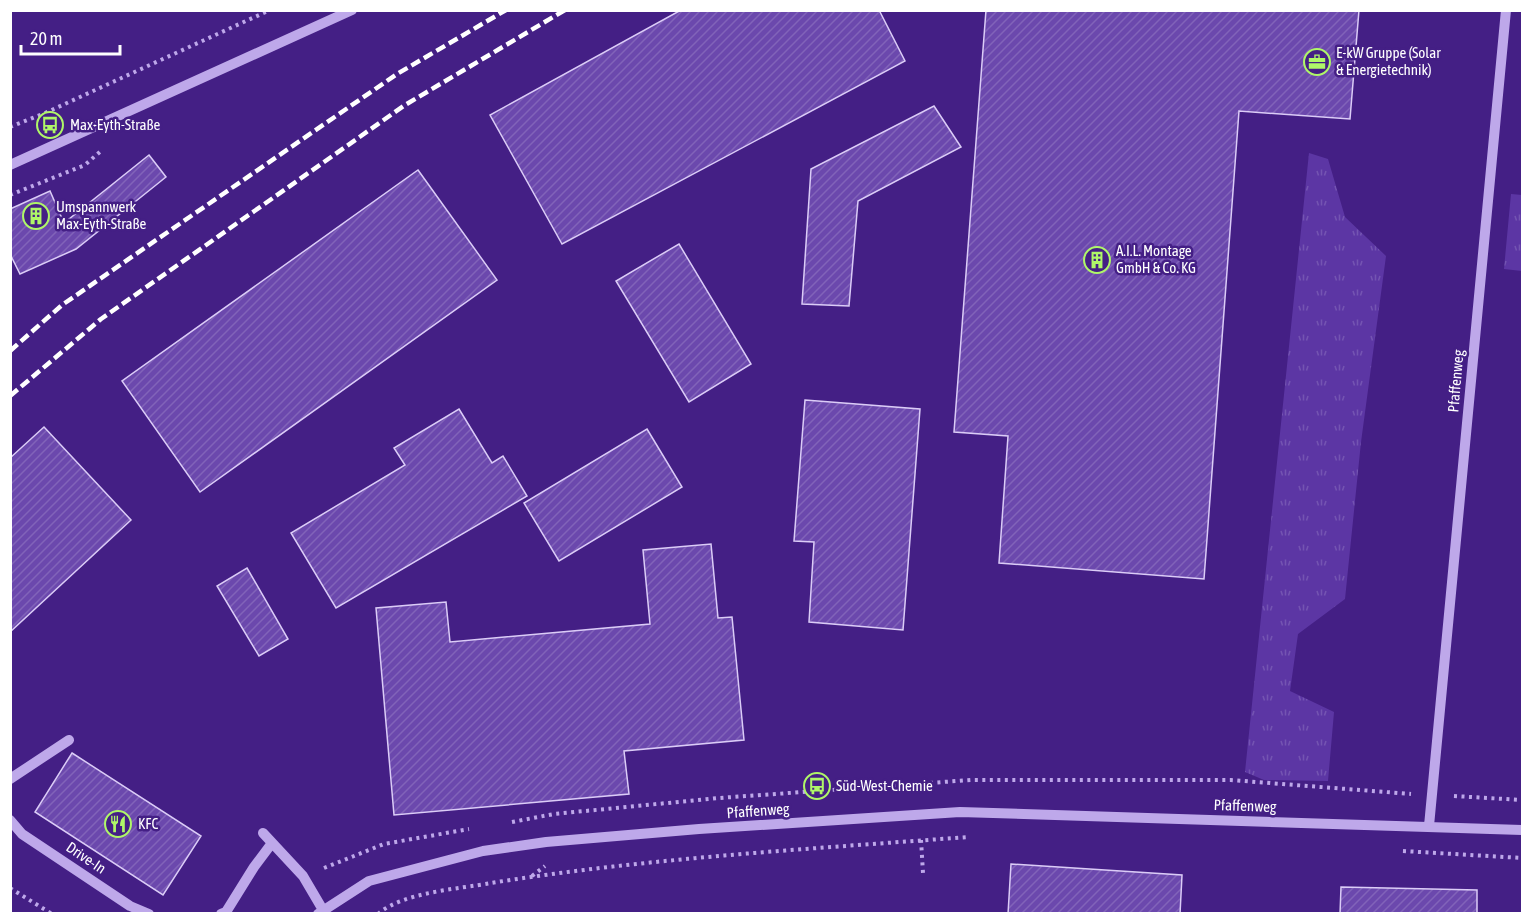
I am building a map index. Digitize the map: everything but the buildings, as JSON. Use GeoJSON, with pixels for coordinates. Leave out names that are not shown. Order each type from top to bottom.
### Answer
{"type":"FeatureCollection","features":[{"type":"Feature","properties":{"kind":"street"},"geometry":{"type":"LineString","coordinates":[[10,165],[352,10]]}},
{"type":"Feature","properties":{"kind":"street","name":"Pfaffenweg"},"geometry":{"type":"LineString","coordinates":[[1430,826],[1506,10]]}},
{"type":"Feature","properties":{"kind":"street"},"geometry":{"type":"LineString","coordinates":[[10,779],[69,740]]}},
{"type":"Feature","properties":{"kind":"street","name":"Pfaffenweg"},"geometry":{"type":"LineString","coordinates":[[321,912],[369,881],[483,851],[546,842],[699,829],[960,812],[1522,830]]}},
{"type":"Feature","properties":{"kind":"street","name":"Drive-In"},"geometry":{"type":"LineString","coordinates":[[10,820],[22,834],[130,906],[149,914]]}},
{"type":"Feature","properties":{"kind":"street"},"geometry":{"type":"LineString","coordinates":[[263,833],[303,876],[321,912]]}},
{"type":"Feature","properties":{"kind":"street"},"geometry":{"type":"LineString","coordinates":[[221,914],[226,912],[272,843]]}},
{"type":"Feature","properties":{"kind":"path"},"geometry":{"type":"LineString","coordinates":[[10,127],[270,10]]}},
{"type":"Feature","properties":{"kind":"path"},"geometry":{"type":"LineString","coordinates":[[45,113],[47,119]]}},
{"type":"Feature","properties":{"kind":"path"},"geometry":{"type":"LineString","coordinates":[[378,914],[418,895],[532,877],[729,855],[975,836]]}},
{"type":"Feature","properties":{"kind":"path"},"geometry":{"type":"LineString","coordinates":[[921,840],[923,873]]}},
{"type":"Feature","properties":{"kind":"path"},"geometry":{"type":"LineString","coordinates":[[1392,850],[1522,858]]}},
{"type":"Feature","properties":{"kind":"path"},"geometry":{"type":"LineString","coordinates":[[10,888],[52,914]]}},
{"type":"Feature","properties":{"kind":"green space"},"geometry":{"type":"Polygon","coordinates":[[[1309,153],[1328,159],[1345,217],[1386,256],[1361,442],[1345,599],[1298,634],[1290,691],[1334,712],[1328,781],[1264,780],[1245,772],[1309,153]]]}},
{"type":"Feature","properties":{"kind":"green space"},"geometry":{"type":"Polygon","coordinates":[[[1511,194],[1522,195],[1522,271],[1504,269],[1511,194]]]}},
{"type":"Feature","properties":{"kind":"railway"},"geometry":{"type":"LineString","coordinates":[[10,351],[62,305],[397,74],[506,10]]}},
{"type":"Feature","properties":{"kind":"railway"},"geometry":{"type":"LineString","coordinates":[[10,396],[101,319],[405,105],[565,10]]}},
{"type":"Feature","properties":{"kind":"place","name":"E-kW Gruppe (Solar & Energietechnik)"},"geometry":{"type":"Point","coordinates":[1317,62]}},
{"type":"Feature","properties":{"kind":"place","name":"Max-Eyth-Straße"},"geometry":{"type":"Point","coordinates":[50,125]}},
{"type":"Feature","properties":{"kind":"place","name":"Umspannwerk Max-Eyth-Straße"},"geometry":{"type":"Point","coordinates":[36,216]}},
{"type":"Feature","properties":{"kind":"place","name":"A.I.L. Montage GmbH & Co. KG"},"geometry":{"type":"Point","coordinates":[1097,260]}},
{"type":"Feature","properties":{"kind":"place","name":"Süd-West-Chemie"},"geometry":{"type":"Point","coordinates":[817,786]}},
{"type":"Feature","properties":{"kind":"place","name":"KFC"},"geometry":{"type":"Point","coordinates":[118,824]}}]}
